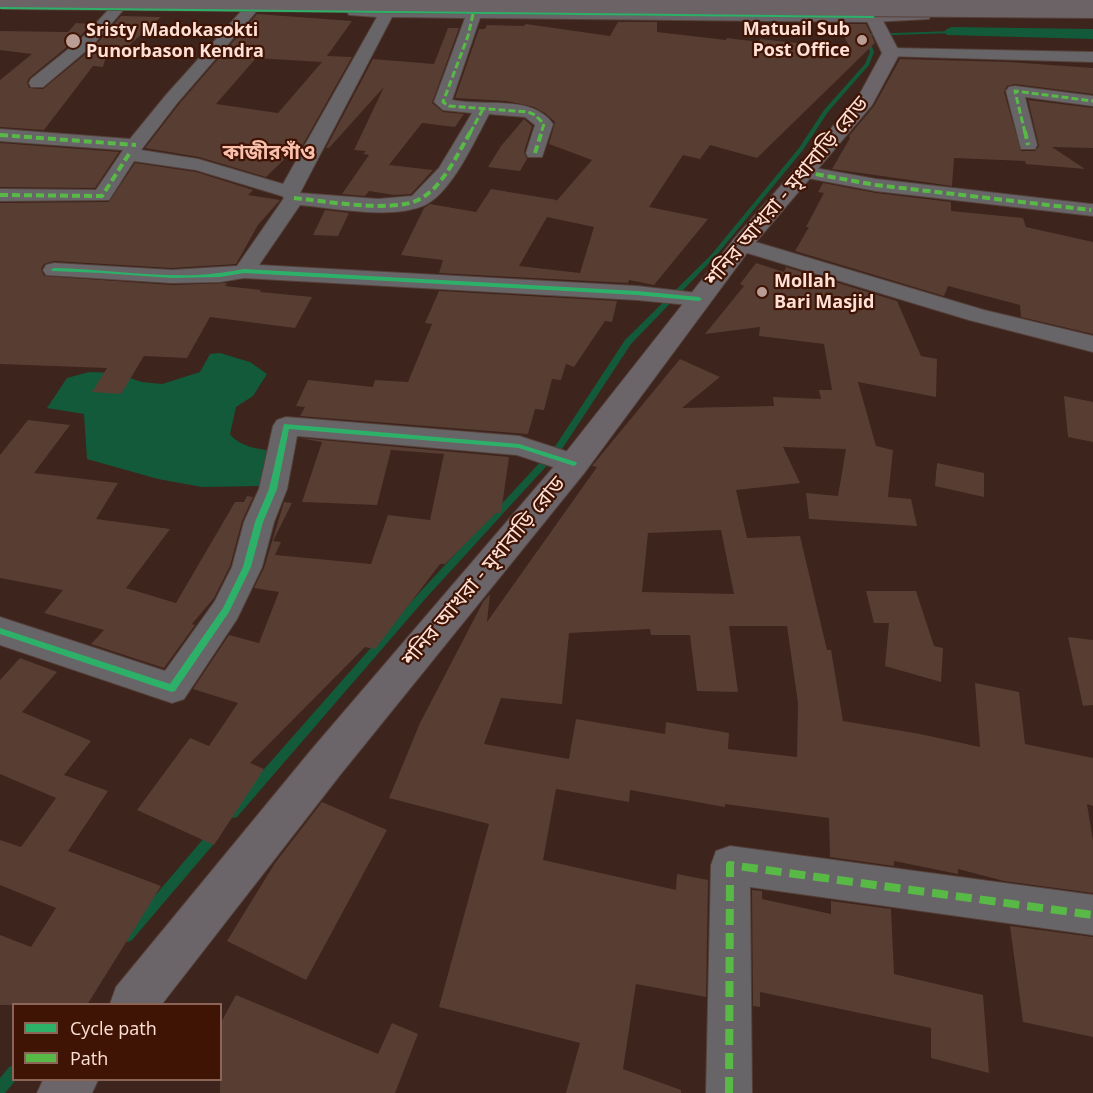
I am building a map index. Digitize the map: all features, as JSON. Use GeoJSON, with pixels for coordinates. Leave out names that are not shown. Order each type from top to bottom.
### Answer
{"type":"FeatureCollection","features":[{"type":"Feature","properties":{"kind":"main road"},"geometry":{"type":"LineString","coordinates":[[1,0],[1093,9]]}},
{"type":"Feature","properties":{"kind":"main road"},"geometry":{"type":"LineString","coordinates":[[885,0],[1093,2]]}},
{"type":"Feature","properties":{"kind":"main road"},"geometry":{"type":"LineString","coordinates":[[880,28],[900,14],[1093,15]]}},
{"type":"Feature","properties":{"kind":"main road","name":"শনির আখরা - মৃধাবাড়ি রোড"},"geometry":{"type":"LineString","coordinates":[[135,1003],[567,461],[692,298],[742,244],[865,101],[880,28]]}},
{"type":"Feature","properties":{"kind":"main road"},"geometry":{"type":"LineString","coordinates":[[62,1093],[72,1081]]}},
{"type":"Feature","properties":{"kind":"street"},"geometry":{"type":"LineString","coordinates":[[850,0],[859,14],[880,28]]}},
{"type":"Feature","properties":{"kind":"street"},"geometry":{"type":"LineString","coordinates":[[0,8],[387,12],[880,28],[1093,57]]}},
{"type":"Feature","properties":{"kind":"street"},"geometry":{"type":"LineString","coordinates":[[38,82],[87,42],[117,9]]}},
{"type":"Feature","properties":{"kind":"street"},"geometry":{"type":"LineString","coordinates":[[0,195],[102,196],[132,149],[186,81],[205,63],[250,10]]}},
{"type":"Feature","properties":{"kind":"street"},"geometry":{"type":"LineString","coordinates":[[244,271],[292,195],[387,12]]}},
{"type":"Feature","properties":{"kind":"street"},"geometry":{"type":"LineString","coordinates":[[473,14],[471,30],[449,81],[443,102],[449,106],[528,112],[535,115],[544,124],[535,153]]}},
{"type":"Feature","properties":{"kind":"street"},"geometry":{"type":"LineString","coordinates":[[1028,145],[1015,91],[1093,101]]}},
{"type":"Feature","properties":{"kind":"street"},"geometry":{"type":"LineString","coordinates":[[0,135],[132,149],[198,165],[292,195],[401,205],[419,200],[449,167],[483,109]]}},
{"type":"Feature","properties":{"kind":"street"},"geometry":{"type":"LineString","coordinates":[[804,172],[876,185],[1092,210]]}},
{"type":"Feature","properties":{"kind":"street"},"geometry":{"type":"LineString","coordinates":[[742,244],[977,315],[1093,344]]}},
{"type":"Feature","properties":{"kind":"street"},"geometry":{"type":"LineString","coordinates":[[54,270],[87,269],[152,277],[214,278],[244,271],[692,298]]}},
{"type":"Feature","properties":{"kind":"street"},"geometry":{"type":"LineString","coordinates":[[0,631],[172,688],[226,610],[247,567],[259,522],[273,489],[286,426],[519,446],[567,461]]}},
{"type":"Feature","properties":{"kind":"street"},"geometry":{"type":"LineString","coordinates":[[729,1093],[730,865],[1093,915]]}},
{"type":"Feature","properties":{"kind":"shaded area"},"geometry":{"type":"Polygon","coordinates":[[[220,353],[250,362],[267,374],[253,396],[236,407],[230,434],[245,445],[278,452],[260,486],[202,487],[158,479],[87,459],[84,414],[47,408],[67,378],[89,372],[115,373],[142,382],[162,384],[200,372],[210,354],[220,353]]]}},
{"type":"Feature","properties":{"kind":"building"},"geometry":{"type":"Polygon","coordinates":[[[257,14],[352,21],[327,56],[352,57],[302,146],[298,146],[266,177],[199,157],[145,148],[180,103],[257,14]],[[256,58],[216,104],[278,113],[322,62],[256,58]]]}},
{"type":"Feature","properties":{"kind":"building"},"geometry":{"type":"Polygon","coordinates":[[[121,16],[161,17],[125,49],[107,53],[103,67],[93,66],[44,130],[0,127],[0,80],[32,54],[0,50],[0,31],[68,32],[76,23],[92,24],[29,78],[27,82],[29,88],[43,89],[94,47],[121,16]]]}},
{"type":"Feature","properties":{"kind":"building"},"geometry":{"type":"Polygon","coordinates":[[[618,22],[657,22],[657,32],[726,40],[727,38],[759,42],[760,39],[851,49],[837,24],[866,24],[875,43],[757,158],[710,145],[700,159],[683,155],[649,207],[708,219],[654,285],[629,280],[628,283],[439,273],[443,260],[401,255],[424,208],[430,204],[476,212],[491,189],[557,200],[553,205],[592,160],[549,144],[555,122],[534,107],[507,101],[455,98],[479,29],[485,29],[487,25],[524,26],[526,24],[610,36],[618,22]],[[547,217],[519,266],[580,273],[594,227],[547,217]]]}},
{"type":"Feature","properties":{"kind":"building"},"geometry":{"type":"Polygon","coordinates":[[[448,28],[459,28],[432,103],[443,112],[464,114],[455,127],[422,123],[389,165],[433,170],[411,194],[394,195],[369,191],[365,196],[342,194],[369,155],[363,154],[366,151],[354,150],[384,87],[329,148],[326,148],[373,59],[434,64],[448,28]]]}},
{"type":"Feature","properties":{"kind":"building"},"geometry":{"type":"Polygon","coordinates":[[[900,59],[1009,62],[1093,68],[1093,94],[1015,84],[1007,86],[1004,92],[1021,151],[1035,151],[1039,146],[1028,100],[1093,108],[1093,148],[1052,147],[1085,169],[1026,164],[1025,161],[954,158],[952,186],[832,169],[850,138],[849,136],[874,106],[900,59]]]}},
{"type":"Feature","properties":{"kind":"building"},"geometry":{"type":"Polygon","coordinates":[[[524,119],[532,126],[524,152],[527,159],[520,171],[488,167],[501,146],[524,119]]]}},
{"type":"Feature","properties":{"kind":"building"},"geometry":{"type":"Polygon","coordinates":[[[0,143],[119,152],[95,188],[0,187],[0,143]]]}},
{"type":"Feature","properties":{"kind":"building"},"geometry":{"type":"Polygon","coordinates":[[[135,163],[196,172],[253,190],[248,195],[280,200],[258,225],[236,264],[172,268],[54,261],[44,264],[41,269],[44,276],[172,285],[227,283],[225,286],[312,297],[295,328],[210,317],[187,358],[144,356],[121,394],[92,392],[107,368],[0,364],[0,203],[109,202],[135,163]]]}},
{"type":"Feature","properties":{"kind":"building"},"geometry":{"type":"Polygon","coordinates":[[[823,183],[876,193],[951,202],[951,211],[1023,218],[1026,227],[1093,242],[1093,334],[1021,317],[1020,305],[948,286],[944,296],[795,251],[824,193],[818,192],[823,183]]]}},
{"type":"Feature","properties":{"kind":"building"},"geometry":{"type":"Polygon","coordinates":[[[325,210],[349,213],[338,236],[313,235],[325,210]]]}},
{"type":"Feature","properties":{"kind":"building"},"geometry":{"type":"Polygon","coordinates":[[[756,263],[784,272],[786,267],[897,301],[921,356],[937,359],[936,397],[858,382],[876,446],[893,450],[888,497],[911,499],[917,526],[809,519],[806,493],[838,496],[846,449],[783,447],[800,483],[736,490],[747,538],[800,536],[827,650],[831,650],[843,721],[980,747],[975,683],[1019,692],[1025,744],[1093,758],[1093,806],[1087,804],[1093,841],[1093,893],[1004,881],[958,869],[958,874],[894,861],[894,866],[830,857],[829,818],[725,804],[725,807],[630,790],[629,802],[556,789],[543,860],[676,890],[677,874],[708,880],[706,997],[636,984],[623,1069],[681,1090],[681,1093],[566,1093],[580,1043],[439,1007],[489,824],[389,798],[420,723],[483,602],[490,594],[487,622],[597,467],[592,466],[680,359],[720,377],[682,408],[774,406],[773,397],[821,399],[819,390],[832,390],[824,344],[759,336],[760,327],[705,334],[744,286],[740,284],[756,263]],[[721,530],[648,533],[642,592],[734,594],[721,530]],[[729,626],[738,692],[697,691],[690,635],[651,635],[650,629],[569,633],[562,704],[501,698],[484,744],[569,759],[576,719],[665,734],[666,722],[729,733],[728,749],[797,757],[798,703],[787,626],[729,626]]]}},
{"type":"Feature","properties":{"kind":"building"},"geometry":{"type":"Polygon","coordinates":[[[439,291],[617,301],[612,322],[605,321],[574,367],[566,364],[561,380],[552,379],[544,410],[535,409],[528,434],[300,416],[305,407],[296,406],[308,380],[373,387],[375,380],[408,382],[432,324],[425,323],[439,291]]]}},
{"type":"Feature","properties":{"kind":"building"},"geometry":{"type":"Polygon","coordinates":[[[1064,396],[1093,402],[1093,442],[1068,437],[1064,396]]]}},
{"type":"Feature","properties":{"kind":"building"},"geometry":{"type":"Polygon","coordinates":[[[28,420],[70,425],[34,473],[118,483],[96,519],[170,529],[126,588],[176,603],[235,502],[244,502],[247,496],[253,497],[242,521],[230,566],[214,598],[192,624],[195,625],[164,668],[91,644],[104,630],[44,613],[63,590],[0,578],[0,455],[28,420]]]}},
{"type":"Feature","properties":{"kind":"building"},"geometry":{"type":"Polygon","coordinates":[[[299,438],[509,457],[501,513],[496,513],[445,564],[440,564],[375,649],[365,647],[250,763],[264,769],[214,845],[137,810],[190,738],[209,746],[238,703],[193,689],[229,635],[259,643],[279,592],[254,588],[264,568],[284,502],[292,503],[273,541],[281,542],[275,555],[371,564],[388,515],[430,520],[444,454],[391,450],[377,505],[302,502],[322,442],[299,438]]]}},
{"type":"Feature","properties":{"kind":"building"},"geometry":{"type":"Polygon","coordinates":[[[937,463],[984,473],[984,497],[935,486],[937,463]]]}},
{"type":"Feature","properties":{"kind":"building"},"geometry":{"type":"Polygon","coordinates":[[[866,591],[916,591],[934,646],[943,648],[941,682],[885,666],[889,623],[874,623],[866,591]]]}},
{"type":"Feature","properties":{"kind":"building"},"geometry":{"type":"Polygon","coordinates":[[[1068,637],[1093,640],[1093,705],[1083,706],[1068,637]]]}},
{"type":"Feature","properties":{"kind":"building"},"geometry":{"type":"Polygon","coordinates":[[[20,658],[57,672],[22,712],[91,741],[64,775],[108,791],[68,851],[161,886],[88,1003],[0,1005],[0,935],[31,947],[56,908],[0,885],[0,840],[21,847],[56,798],[0,774],[0,680],[20,658]]]}},
{"type":"Feature","properties":{"kind":"building"},"geometry":{"type":"Polygon","coordinates":[[[322,802],[387,830],[306,980],[227,941],[275,863],[322,802]]]}},
{"type":"Feature","properties":{"kind":"building"},"geometry":{"type":"Polygon","coordinates":[[[752,890],[762,891],[762,899],[831,914],[831,901],[891,909],[894,974],[983,995],[989,1073],[931,1058],[931,1028],[760,992],[760,1007],[753,1006],[752,890]]]}},
{"type":"Feature","properties":{"kind":"building"},"geometry":{"type":"Polygon","coordinates":[[[1010,926],[1093,937],[1093,1037],[1023,1022],[1010,926]]]}},
{"type":"Feature","properties":{"kind":"building"},"geometry":{"type":"Polygon","coordinates":[[[236,995],[378,1054],[392,1023],[418,1034],[395,1093],[220,1093],[222,1020],[236,995]]]}},
{"type":"Feature","properties":{"kind":"waterway"},"geometry":{"type":"LineString","coordinates":[[233,813],[423,595],[559,447],[628,342],[713,256],[801,149],[826,111],[867,64],[872,52],[865,35],[952,32]]}},
{"type":"Feature","properties":{"kind":"waterway"},"geometry":{"type":"LineString","coordinates":[[952,32],[1093,34]]}},
{"type":"Feature","properties":{"kind":"waterway"},"geometry":{"type":"LineString","coordinates":[[128,936],[214,835]]}},
{"type":"Feature","properties":{"kind":"waterway"},"geometry":{"type":"LineString","coordinates":[[0,1088],[12,1074]]}},
{"type":"Feature","properties":{"kind":"marked path"},"geometry":{"type":"LineString","coordinates":[[473,14],[468,36],[443,102],[449,106],[528,112],[535,115],[544,124],[535,153]]}},
{"type":"Feature","properties":{"kind":"marked path"},"geometry":{"type":"LineString","coordinates":[[1028,145],[1015,91],[1093,101]]}},
{"type":"Feature","properties":{"kind":"marked path"},"geometry":{"type":"LineString","coordinates":[[294,198],[378,205],[395,205],[419,200],[428,193],[446,171],[483,109]]}},
{"type":"Feature","properties":{"kind":"marked path"},"geometry":{"type":"LineString","coordinates":[[0,135],[136,145]]}},
{"type":"Feature","properties":{"kind":"marked path"},"geometry":{"type":"LineString","coordinates":[[0,195],[102,196],[129,154]]}},
{"type":"Feature","properties":{"kind":"marked path"},"geometry":{"type":"LineString","coordinates":[[804,172],[876,185],[1091,210]]}},
{"type":"Feature","properties":{"kind":"marked path"},"geometry":{"type":"LineString","coordinates":[[729,1093],[730,865],[1093,915]]}},
{"type":"Feature","properties":{"kind":"cycle path"},"geometry":{"type":"LineString","coordinates":[[0,8],[873,17]]}},
{"type":"Feature","properties":{"kind":"cycle path"},"geometry":{"type":"LineString","coordinates":[[54,270],[172,277],[196,277],[244,271],[637,293],[699,299]]}},
{"type":"Feature","properties":{"kind":"cycle path"},"geometry":{"type":"LineString","coordinates":[[0,631],[172,688],[226,610],[247,567],[259,522],[273,489],[286,426],[519,446],[574,464]]}},
{"type":"Feature","properties":{"kind":"place","name":"Matuail Sub Post Office"},"geometry":{"type":"Point","coordinates":[862,40]}},
{"type":"Feature","properties":{"kind":"place","name":"Sristy Madokasokti Punorbason Kendra"},"geometry":{"type":"Point","coordinates":[73,41]}},
{"type":"Feature","properties":{"kind":"place","name":"Mollah Bari Masjid"},"geometry":{"type":"Point","coordinates":[762,292]}},
{"type":"Feature","properties":{"kind":"district","name":"কাজীরগাঁও"},"geometry":{"type":"Point","coordinates":[269,153]}}]}
